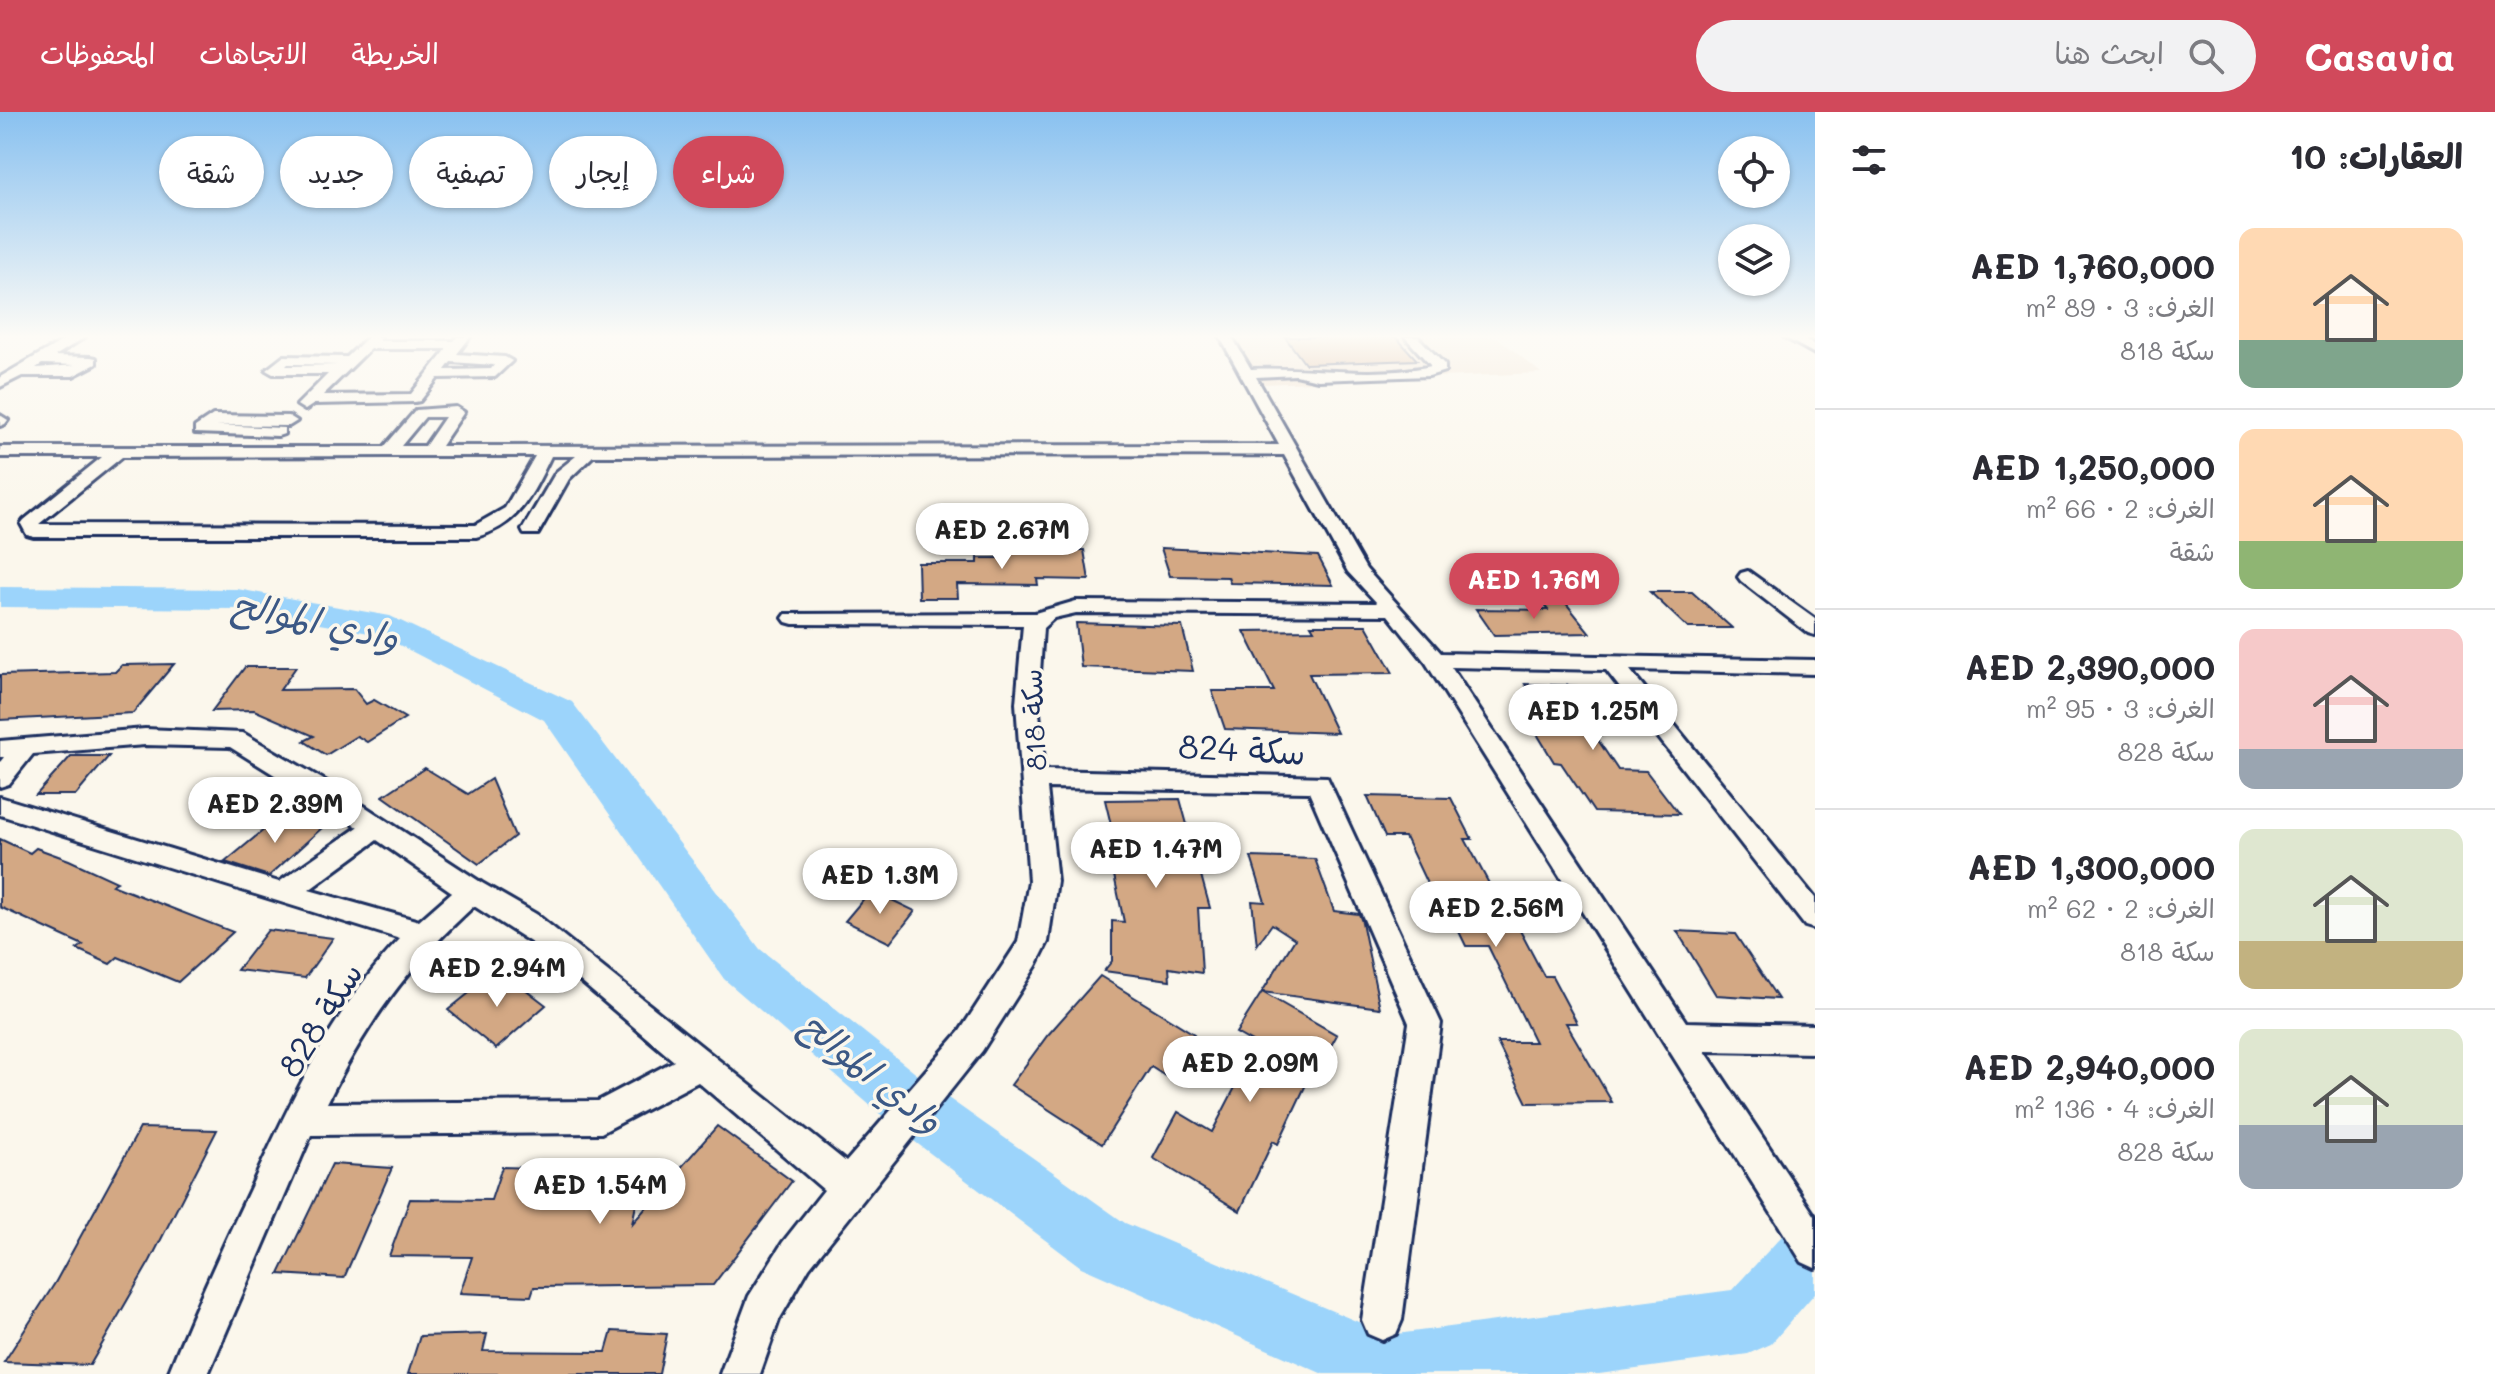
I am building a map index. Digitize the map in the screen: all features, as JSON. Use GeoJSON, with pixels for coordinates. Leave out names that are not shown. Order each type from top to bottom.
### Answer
{"type":"FeatureCollection","features":[{"type":"Feature","properties":{"kind":"street"},"geometry":{"type":"LineString","coordinates":[[257,451],[314,396]]}},
{"type":"Feature","properties":{"kind":"street"},"geometry":{"type":"LineString","coordinates":[[310,400],[411,399],[414,396]]}},
{"type":"Feature","properties":{"kind":"street"},"geometry":{"type":"LineString","coordinates":[[1259,396],[1358,572],[1394,609],[1435,660],[1815,1249]]}},
{"type":"Feature","properties":{"kind":"street"},"geometry":{"type":"LineString","coordinates":[[388,452],[421,413],[456,412],[429,452]]}},
{"type":"Feature","properties":{"kind":"street"},"geometry":{"type":"LineString","coordinates":[[0,452],[1289,450]]}},
{"type":"Feature","properties":{"kind":"street"},"geometry":{"type":"LineString","coordinates":[[119,451],[35,518],[30,524],[34,531],[476,531],[491,528],[513,511],[545,452]]}},
{"type":"Feature","properties":{"kind":"street"},"geometry":{"type":"LineString","coordinates":[[531,530],[562,476],[578,465],[588,452]]}},
{"type":"Feature","properties":{"kind":"street"},"geometry":{"type":"LineString","coordinates":[[1748,577],[1815,629]]}},
{"type":"Feature","properties":{"kind":"street"},"geometry":{"type":"LineString","coordinates":[[793,618],[1039,619],[1047,613],[1076,607],[1394,609]]}},
{"type":"Feature","properties":{"kind":"street","name":"سكة 818"},"geometry":{"type":"LineString","coordinates":[[740,1374],[763,1310],[796,1255],[848,1187],[971,1041],[1021,966],[1040,916],[1043,881],[1027,703],[1030,644],[1033,626],[1039,619]]}},
{"type":"Feature","properties":{"kind":"street"},"geometry":{"type":"LineString","coordinates":[[1435,660],[1815,667]]}},
{"type":"Feature","properties":{"kind":"street"},"geometry":{"type":"LineString","coordinates":[[1612,663],[1815,918]]}},
{"type":"Feature","properties":{"kind":"street"},"geometry":{"type":"LineString","coordinates":[[0,778],[13,748],[145,737],[235,739],[377,827],[472,891],[526,922],[848,1187]]}},
{"type":"Feature","properties":{"kind":"street","name":"سكة 824"},"geometry":{"type":"LineString","coordinates":[[1036,779],[1318,783],[1425,1023],[1382,1320]]}},
{"type":"Feature","properties":{"kind":"street"},"geometry":{"type":"LineString","coordinates":[[0,806],[283,894],[424,934]]}},
{"type":"Feature","properties":{"kind":"street"},"geometry":{"type":"LineString","coordinates":[[283,894],[377,827]]}},
{"type":"Feature","properties":{"kind":"street","name":"سكة 828"},"geometry":{"type":"LineString","coordinates":[[188,1374],[301,1119],[379,985],[424,934],[472,891]]}},
{"type":"Feature","properties":{"kind":"street"},"geometry":{"type":"LineString","coordinates":[[1678,1036],[1815,1039]]}},
{"type":"Feature","properties":{"kind":"street"},"geometry":{"type":"LineString","coordinates":[[301,1119],[601,1117],[700,1064]]}},
{"type":"Feature","properties":{"kind":"building"},"geometry":{"type":"Polygon","coordinates":[[[1161,548],[1318,556],[1333,585],[1230,583],[1228,577],[1170,576],[1161,548]]]}},
{"type":"Feature","properties":{"kind":"building"},"geometry":{"type":"Polygon","coordinates":[[[1000,550],[1084,550],[1089,580],[1037,579],[1038,585],[957,584],[958,598],[919,598],[918,563],[978,563],[978,558],[1001,558],[1000,550]]]}},
{"type":"Feature","properties":{"kind":"building"},"geometry":{"type":"Polygon","coordinates":[[[1650,592],[1692,592],[1732,628],[1688,628],[1650,592]]]}},
{"type":"Feature","properties":{"kind":"building"},"geometry":{"type":"Polygon","coordinates":[[[1541,602],[1565,602],[1590,633],[1494,635],[1476,609],[1548,610],[1541,602]]]}},
{"type":"Feature","properties":{"kind":"building"},"geometry":{"type":"Polygon","coordinates":[[[1076,623],[1182,626],[1193,671],[1081,667],[1076,623]]]}},
{"type":"Feature","properties":{"kind":"building"},"geometry":{"type":"Polygon","coordinates":[[[1311,625],[1366,625],[1393,673],[1309,674],[1337,733],[1225,729],[1212,691],[1274,691],[1244,631],[1314,630],[1311,625]]]}},
{"type":"Feature","properties":{"kind":"building"},"geometry":{"type":"Polygon","coordinates":[[[174,664],[133,713],[0,720],[0,675],[115,672],[122,665],[174,664]]]}},
{"type":"Feature","properties":{"kind":"building"},"geometry":{"type":"Polygon","coordinates":[[[245,667],[296,667],[280,690],[354,689],[366,704],[374,700],[405,718],[367,742],[357,736],[326,755],[304,741],[314,736],[254,710],[212,711],[245,667]]]}},
{"type":"Feature","properties":{"kind":"building"},"geometry":{"type":"Polygon","coordinates":[[[1525,684],[1579,686],[1590,701],[1608,702],[1632,736],[1594,734],[1618,770],[1646,771],[1679,814],[1594,812],[1561,763],[1554,762],[1528,719],[1547,720],[1525,684]]]}},
{"type":"Feature","properties":{"kind":"building"},"geometry":{"type":"Polygon","coordinates":[[[71,756],[109,756],[76,795],[36,795],[71,756]]]}},
{"type":"Feature","properties":{"kind":"building"},"geometry":{"type":"Polygon","coordinates":[[[425,768],[468,794],[491,779],[515,836],[479,864],[383,796],[425,768]]]}},
{"type":"Feature","properties":{"kind":"building"},"geometry":{"type":"Polygon","coordinates":[[[1367,796],[1451,798],[1472,839],[1465,839],[1500,904],[1506,904],[1544,976],[1552,976],[1577,1023],[1566,1023],[1612,1102],[1527,1103],[1497,1042],[1535,1042],[1488,946],[1466,946],[1438,888],[1429,888],[1405,837],[1385,837],[1367,796]]]}},
{"type":"Feature","properties":{"kind":"building"},"geometry":{"type":"Polygon","coordinates":[[[1180,799],[1210,908],[1198,908],[1202,973],[1169,968],[1170,980],[1104,971],[1112,961],[1112,921],[1124,922],[1112,866],[1121,866],[1105,800],[1180,799]]]}},
{"type":"Feature","properties":{"kind":"building"},"geometry":{"type":"Polygon","coordinates":[[[283,814],[323,827],[269,876],[225,862],[283,814]]]}},
{"type":"Feature","properties":{"kind":"building"},"geometry":{"type":"Polygon","coordinates":[[[0,839],[30,853],[36,848],[69,860],[117,882],[112,885],[233,932],[178,982],[118,957],[110,964],[77,949],[83,945],[0,907],[0,839]]]}},
{"type":"Feature","properties":{"kind":"building"},"geometry":{"type":"Polygon","coordinates":[[[1251,857],[1315,859],[1334,911],[1359,914],[1380,1008],[1262,992],[1295,939],[1272,924],[1257,945],[1252,901],[1265,902],[1251,857]]]}},
{"type":"Feature","properties":{"kind":"building"},"geometry":{"type":"Polygon","coordinates":[[[871,890],[915,911],[890,943],[845,921],[871,890]]]}},
{"type":"Feature","properties":{"kind":"building"},"geometry":{"type":"Polygon","coordinates":[[[268,930],[333,938],[305,978],[237,970],[268,930]]]}},
{"type":"Feature","properties":{"kind":"building"},"geometry":{"type":"Polygon","coordinates":[[[1677,931],[1735,934],[1778,999],[1716,995],[1677,931]]]}},
{"type":"Feature","properties":{"kind":"building"},"geometry":{"type":"Polygon","coordinates":[[[499,969],[546,1005],[496,1049],[448,1010],[499,969]]]}},
{"type":"Feature","properties":{"kind":"building"},"geometry":{"type":"Polygon","coordinates":[[[1100,976],[1194,1034],[1165,1076],[1151,1067],[1102,1144],[1011,1085],[1047,1036],[1100,976]]]}},
{"type":"Feature","properties":{"kind":"building"},"geometry":{"type":"Polygon","coordinates":[[[1262,992],[1337,1035],[1313,1078],[1310,1076],[1278,1144],[1273,1141],[1240,1211],[1153,1158],[1178,1112],[1212,1132],[1257,1045],[1236,1033],[1262,992]]]}},
{"type":"Feature","properties":{"kind":"building"},"geometry":{"type":"Polygon","coordinates":[[[717,1126],[792,1181],[713,1285],[534,1287],[531,1296],[460,1293],[472,1257],[389,1256],[410,1199],[491,1200],[502,1167],[568,1169],[564,1180],[641,1181],[632,1224],[717,1126]]]}},
{"type":"Feature","properties":{"kind":"building"},"geometry":{"type":"Polygon","coordinates":[[[140,1128],[217,1130],[150,1261],[90,1365],[4,1362],[55,1283],[140,1128]]]}},
{"type":"Feature","properties":{"kind":"building"},"geometry":{"type":"Polygon","coordinates":[[[332,1164],[392,1168],[344,1278],[279,1274],[332,1164]]]}},
{"type":"Feature","properties":{"kind":"building"},"geometry":{"type":"Polygon","coordinates":[[[612,1331],[667,1334],[659,1374],[408,1374],[420,1336],[487,1334],[483,1351],[606,1352],[612,1331]]]}},
{"type":"Feature","properties":{"kind":"waterway","name":"وادي الموالح"},"geometry":{"type":"LineString","coordinates":[[0,597],[237,599],[390,626],[558,711],[742,964],[914,1107],[1103,1245],[1389,1369],[1748,1321],[1815,1246]]}}]}
